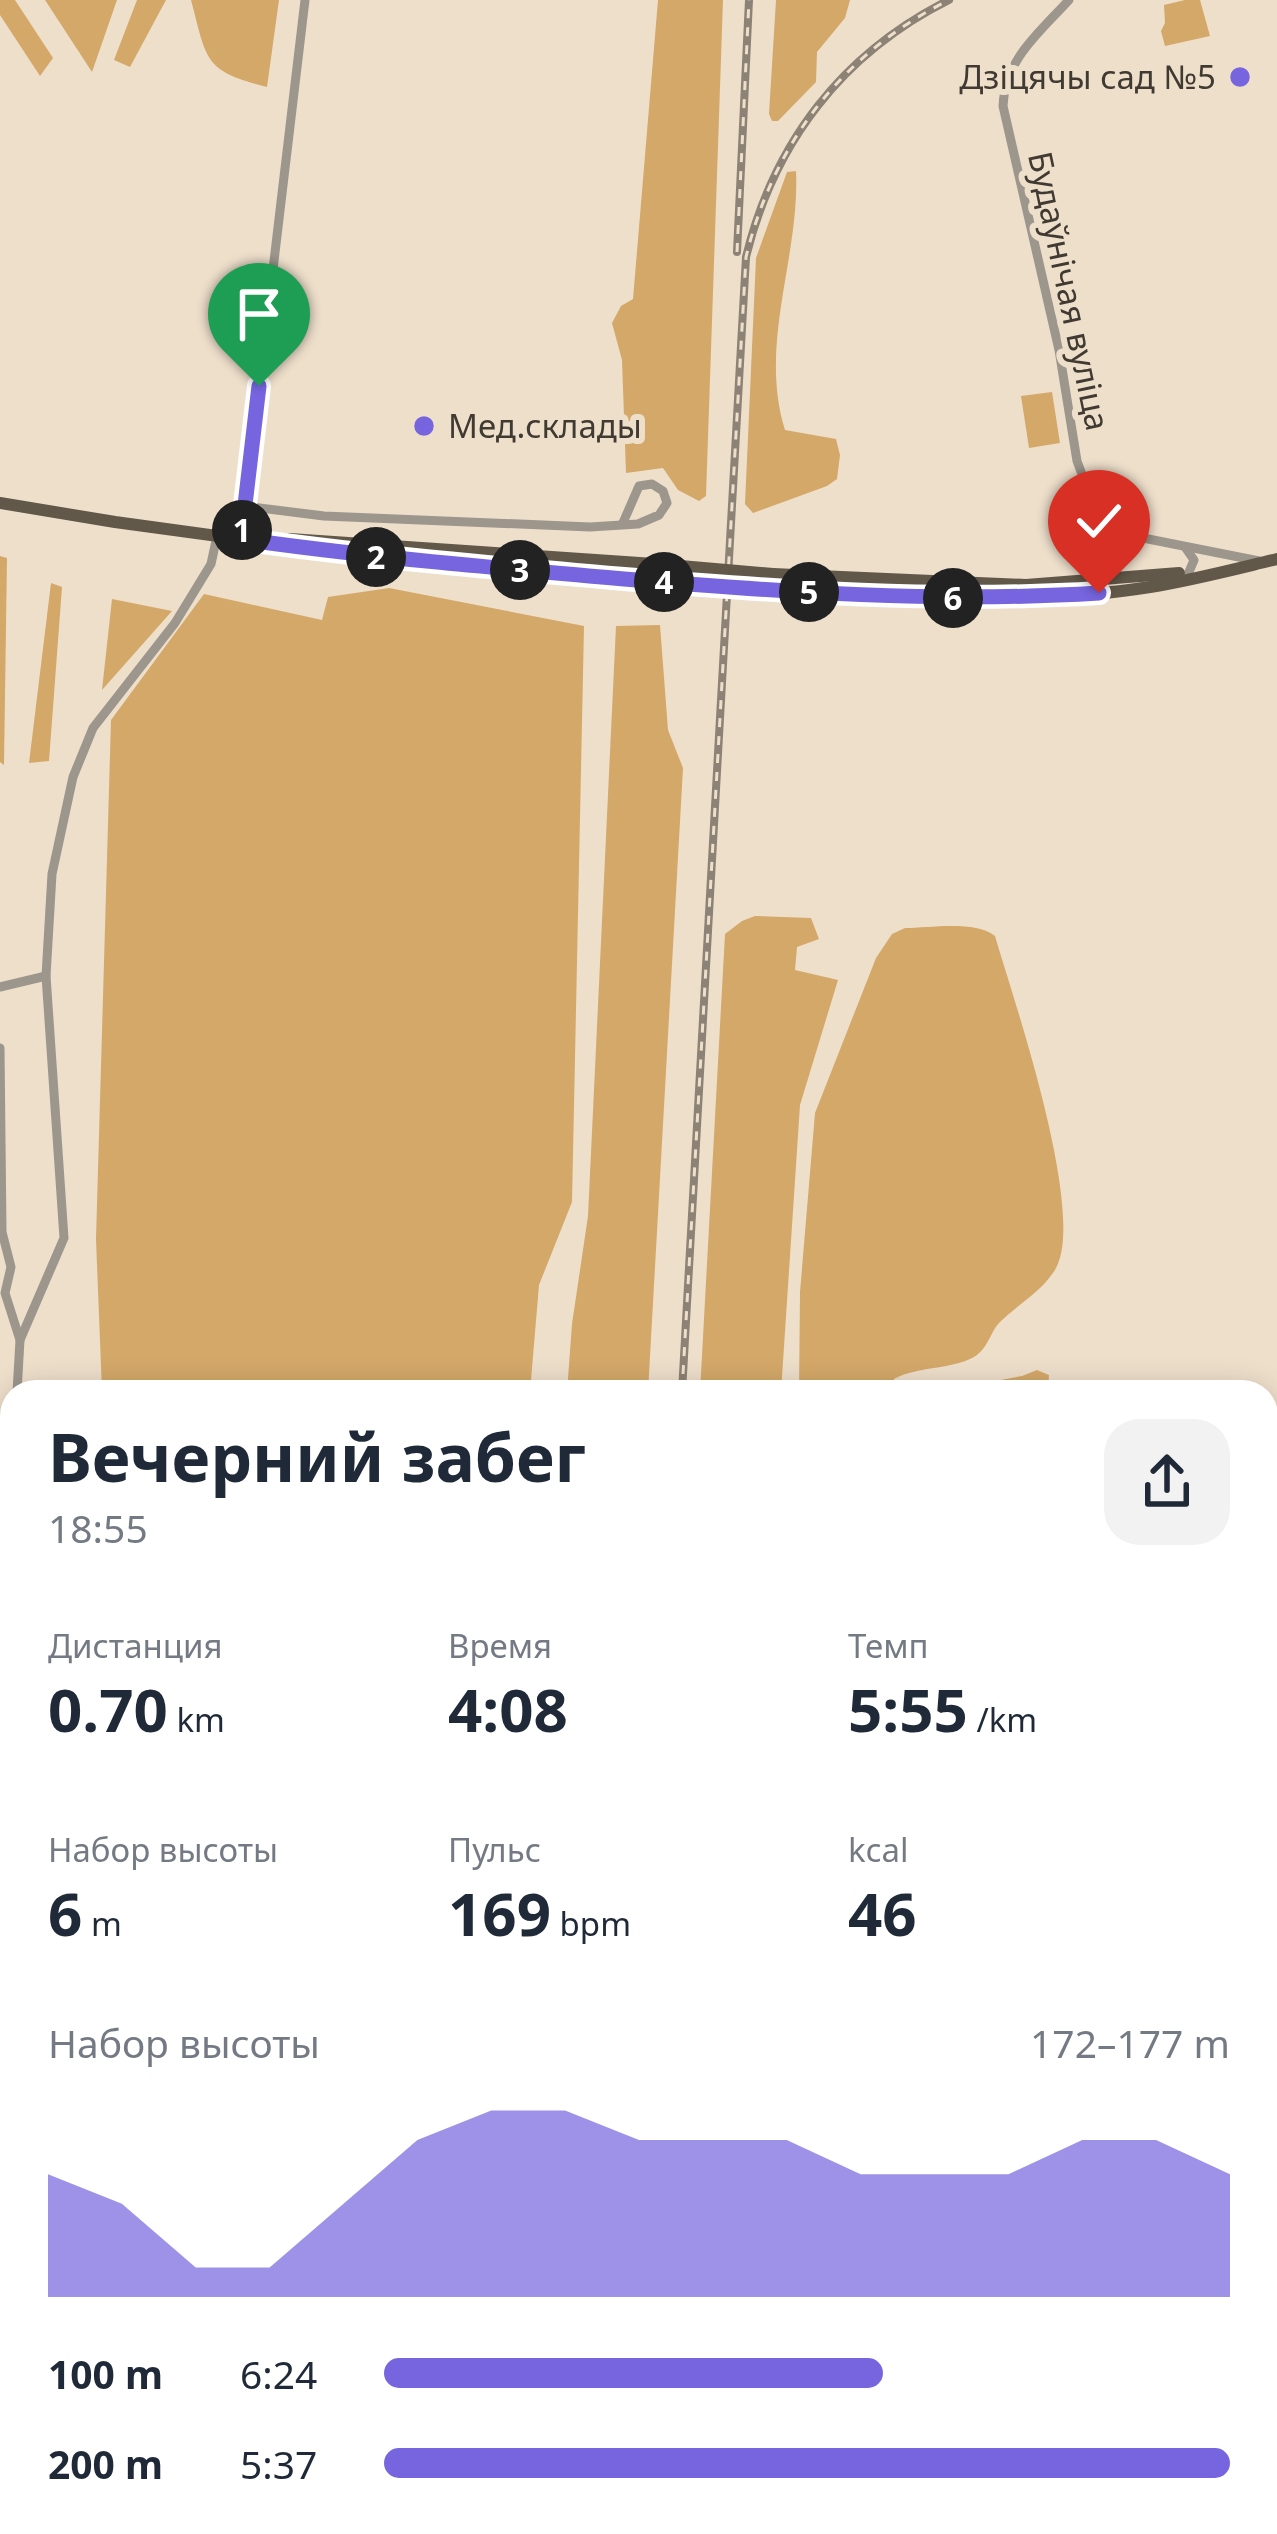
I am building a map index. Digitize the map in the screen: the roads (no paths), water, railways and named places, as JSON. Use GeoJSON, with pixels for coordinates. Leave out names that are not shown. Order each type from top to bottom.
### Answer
{"type":"FeatureCollection","features":[{"type":"Feature","properties":{"kind":"main road"},"geometry":{"type":"LineString","coordinates":[[0,503],[386,559],[896,597],[1034,597],[1152,586],[1232,562]]}},
{"type":"Feature","properties":{"kind":"main road"},"geometry":{"type":"LineString","coordinates":[[241,539],[394,544],[773,574],[1027,585],[1271,561]]}},
{"type":"Feature","properties":{"kind":"street"},"geometry":{"type":"LineString","coordinates":[[241,539],[305,0]]}},
{"type":"Feature","properties":{"kind":"street","name":"Будаўнічая вуліца"},"geometry":{"type":"LineString","coordinates":[[1069,0],[1012,67],[1004,92],[1005,124],[1059,350],[1086,493],[1100,520],[1113,532],[1232,562]]}},
{"type":"Feature","properties":{"kind":"street"},"geometry":{"type":"LineString","coordinates":[[244,506],[324,516],[622,525],[663,513],[668,500],[663,490],[652,484],[639,486],[622,525]]}},
{"type":"Feature","properties":{"kind":"street"},"geometry":{"type":"LineString","coordinates":[[18,1380],[20,1340],[64,1238],[46,976],[52,874],[84,744],[175,623],[211,565],[218,536]]}},
{"type":"Feature","properties":{"kind":"street"},"geometry":{"type":"LineString","coordinates":[[1185,548],[1194,560],[1189,572]]}},
{"type":"Feature","properties":{"kind":"street"},"geometry":{"type":"LineString","coordinates":[[0,987],[46,976]]}},
{"type":"Feature","properties":{"kind":"street"},"geometry":{"type":"LineString","coordinates":[[0,1048],[2,1232],[11,1267],[2,1293],[20,1340]]}},
{"type":"Feature","properties":{"kind":"railway"},"geometry":{"type":"LineString","coordinates":[[737,252],[749,0]]}},
{"type":"Feature","properties":{"kind":"railway"},"geometry":{"type":"LineString","coordinates":[[683,1380],[746,257],[775,176],[818,105],[876,46],[949,0]]}},
{"type":"Feature","properties":{"kind":"place","name":"Дзіцячы сад №5"},"geometry":{"type":"Point","coordinates":[1240,77]}},
{"type":"Feature","properties":{"kind":"place","name":"Мед.склады"},"geometry":{"type":"Point","coordinates":[424,426]}}]}
